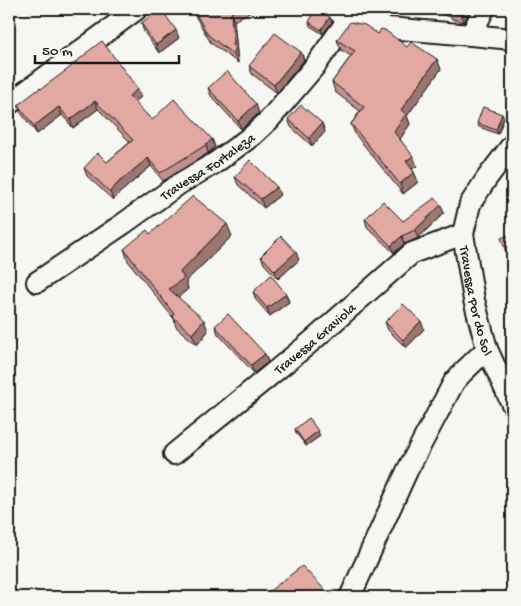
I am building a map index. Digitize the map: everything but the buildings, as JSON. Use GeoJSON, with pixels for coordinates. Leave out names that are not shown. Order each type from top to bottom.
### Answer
{"type":"FeatureCollection","features":[{"type":"Feature","properties":{"kind":"street"},"geometry":{"type":"LineString","coordinates":[[9,104],[137,9]]}},
{"type":"Feature","properties":{"kind":"street"},"geometry":{"type":"LineString","coordinates":[[471,34],[484,9]]}},
{"type":"Feature","properties":{"kind":"street"},"geometry":{"type":"LineString","coordinates":[[341,14],[388,28],[471,34],[512,40]]}},
{"type":"Feature","properties":{"kind":"street","name":"Travessa Fortaleza"},"geometry":{"type":"LineString","coordinates":[[37,282],[254,135],[315,66],[341,14]]}},
{"type":"Feature","properties":{"kind":"street","name":"Travessa Por do Sol"},"geometry":{"type":"LineString","coordinates":[[512,145],[470,204],[463,234],[474,300],[487,349],[512,404]]}},
{"type":"Feature","properties":{"kind":"street","name":"Travessa Graviola"},"geometry":{"type":"LineString","coordinates":[[174,454],[312,341],[412,253],[463,234]]}},
{"type":"Feature","properties":{"kind":"street"},"geometry":{"type":"LineString","coordinates":[[350,597],[407,471],[454,382],[487,349]]}}]}
